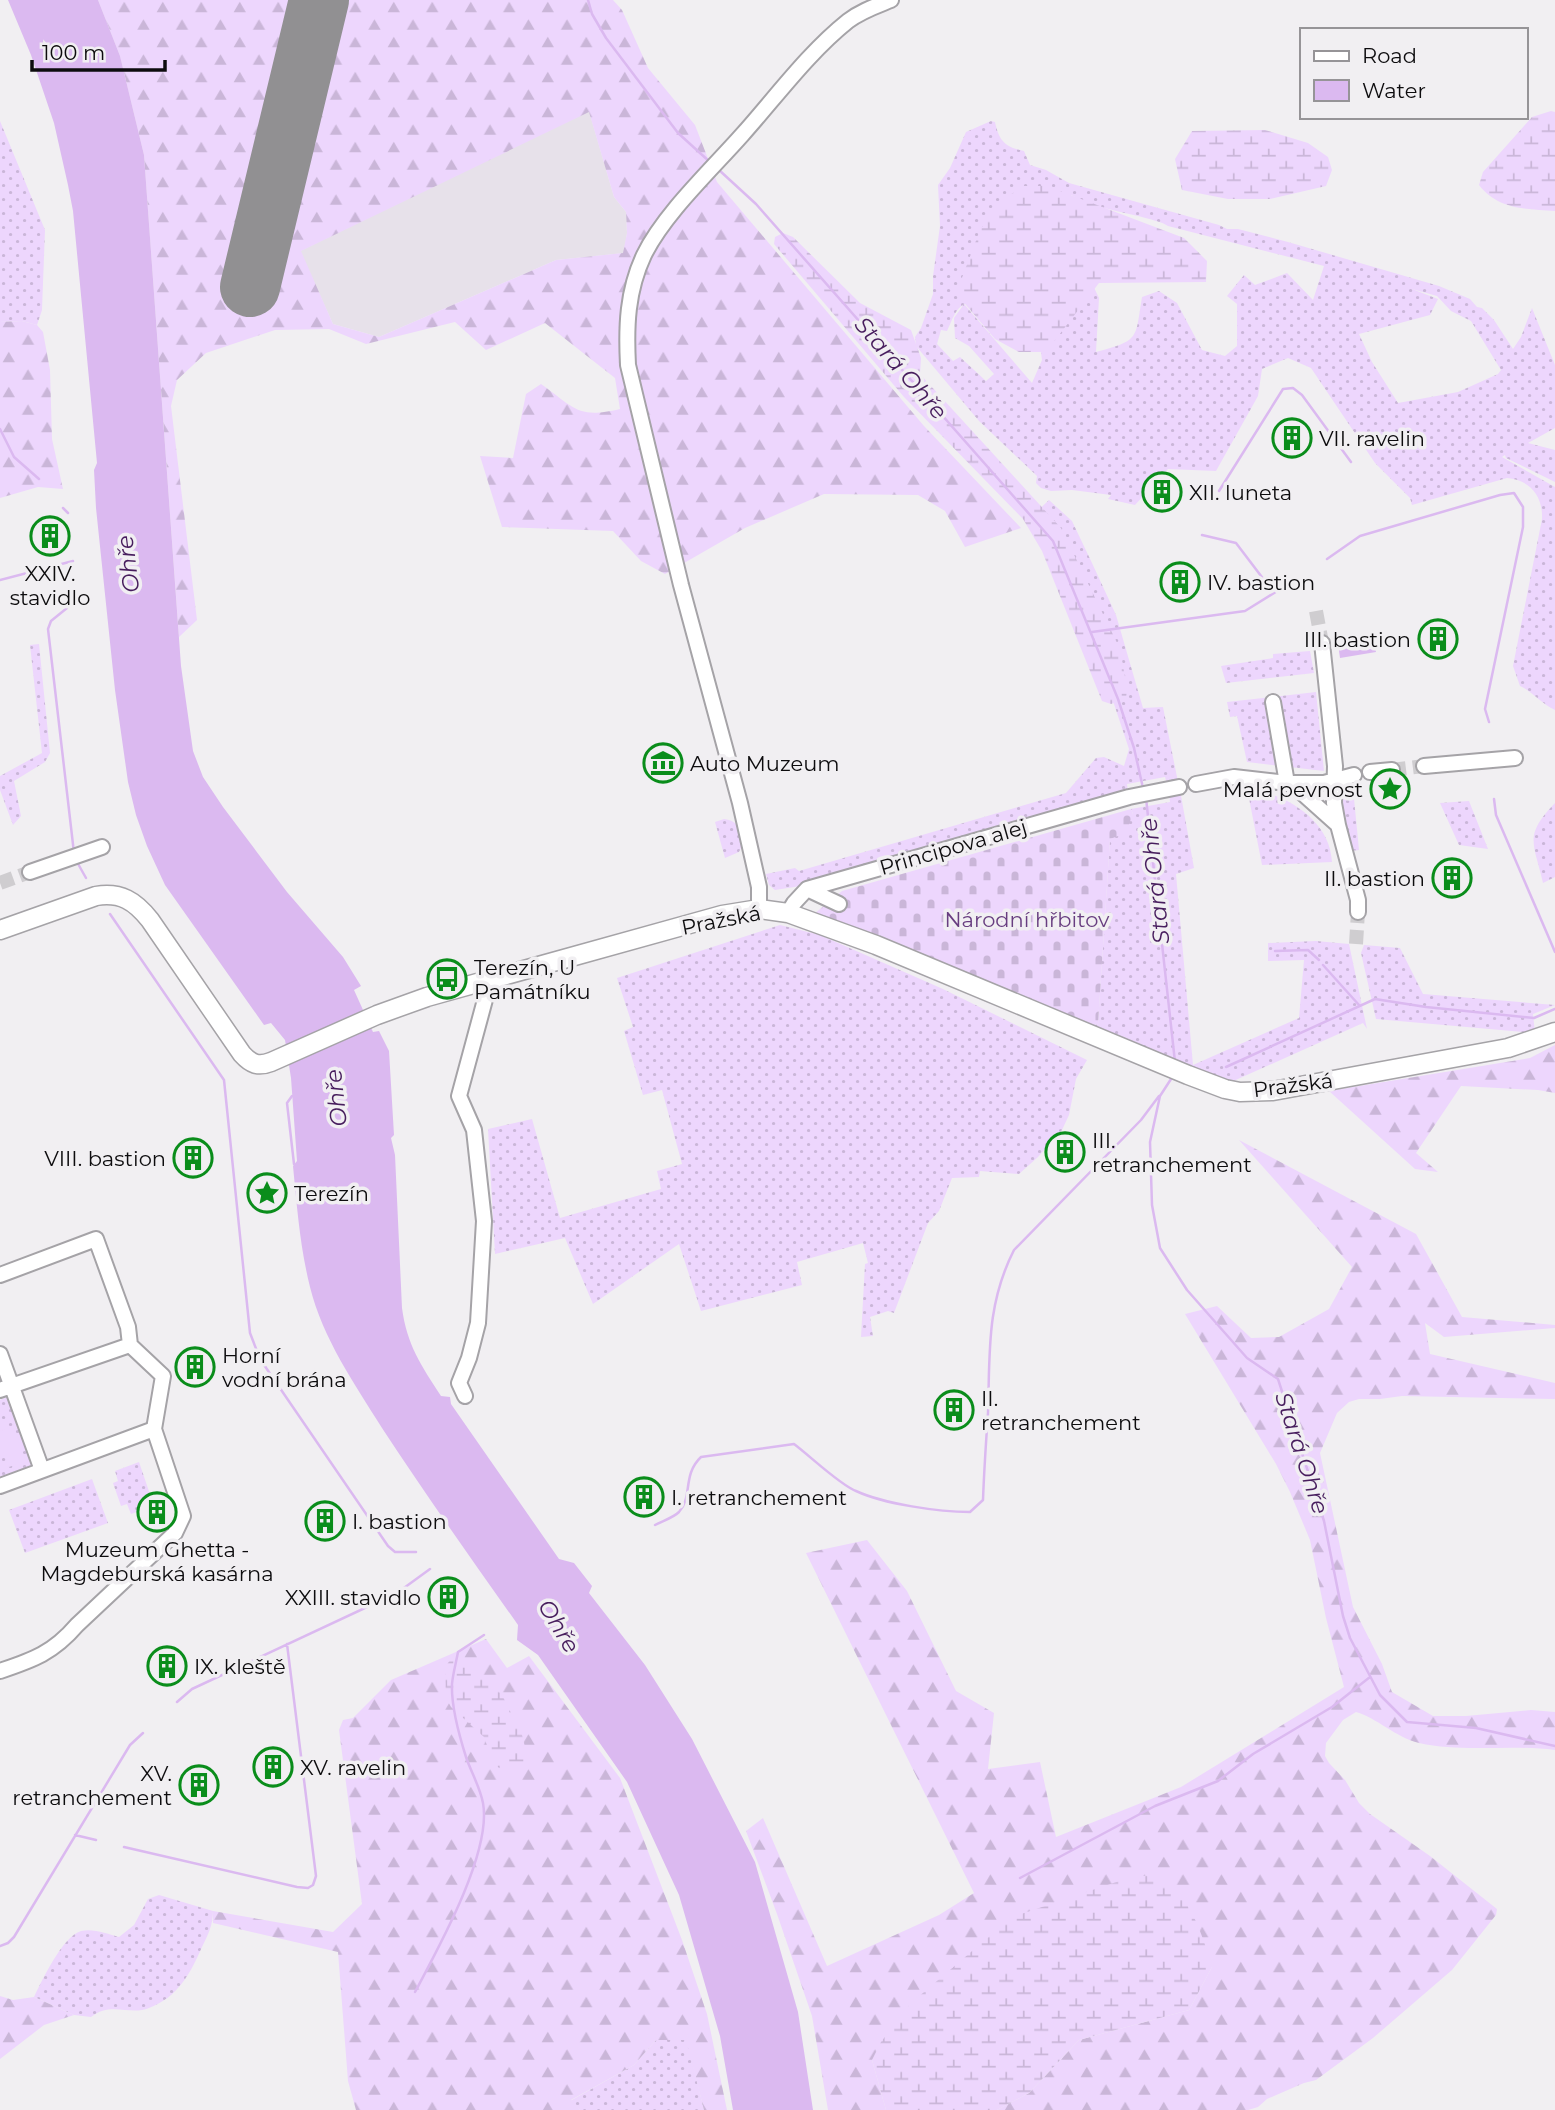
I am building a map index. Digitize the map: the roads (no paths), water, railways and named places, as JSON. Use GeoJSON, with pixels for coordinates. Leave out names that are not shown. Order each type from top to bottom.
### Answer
{"type":"FeatureCollection","features":[{"type":"Feature","properties":{"kind":"main road","name":"Pražská"},"geometry":{"type":"LineString","coordinates":[[0,930],[96,896],[112,894],[125,897],[142,909],[242,1054],[252,1063],[263,1065],[377,1016],[485,981],[722,915],[759,909],[789,914],[876,945],[1225,1089],[1273,1091],[1508,1048],[1555,1032]]}},
{"type":"Feature","properties":{"kind":"street"},"geometry":{"type":"LineString","coordinates":[[759,909],[759,887],[740,803],[681,585],[628,365],[627,317],[630,296],[645,254],[657,234],[706,176],[828,39],[863,11],[891,0]]}},
{"type":"Feature","properties":{"kind":"street"},"geometry":{"type":"LineString","coordinates":[[1322,643],[1335,766],[1338,825],[1358,900],[1357,912]]}},
{"type":"Feature","properties":{"kind":"street"},"geometry":{"type":"LineString","coordinates":[[1273,702],[1287,783],[1338,825]]}},
{"type":"Feature","properties":{"kind":"street"},"geometry":{"type":"LineString","coordinates":[[1424,766],[1515,758]]}},
{"type":"Feature","properties":{"kind":"street"},"geometry":{"type":"LineString","coordinates":[[1370,772],[1392,770]]}},
{"type":"Feature","properties":{"kind":"street"},"geometry":{"type":"LineString","coordinates":[[1196,784],[1234,777],[1287,783],[1334,782],[1354,775]]}},
{"type":"Feature","properties":{"kind":"street","name":"Principova alej"},"geometry":{"type":"LineString","coordinates":[[807,890],[1129,797],[1179,787]]}},
{"type":"Feature","properties":{"kind":"street"},"geometry":{"type":"LineString","coordinates":[[30,872],[95,849]]}},
{"type":"Feature","properties":{"kind":"street"},"geometry":{"type":"LineString","coordinates":[[789,914],[793,904],[807,890],[839,904]]}},
{"type":"Feature","properties":{"kind":"street"},"geometry":{"type":"LineString","coordinates":[[465,1396],[459,1383],[478,1323],[484,1221],[474,1130],[459,1096],[486,996],[485,981]]}},
{"type":"Feature","properties":{"kind":"street"},"geometry":{"type":"LineString","coordinates":[[0,1275],[96,1239],[128,1327],[130,1345],[163,1376],[154,1429],[183,1516],[175,1533],[52,1650],[0,1671]]}},
{"type":"Feature","properties":{"kind":"street"},"geometry":{"type":"LineString","coordinates":[[6,1387],[130,1345]]}},
{"type":"Feature","properties":{"kind":"street"},"geometry":{"type":"LineString","coordinates":[[0,1354],[6,1387],[43,1470]]}},
{"type":"Feature","properties":{"kind":"street"},"geometry":{"type":"LineString","coordinates":[[0,1486],[154,1429]]}},
{"type":"Feature","properties":{"kind":"water","name":"Ohře"},"geometry":{"type":"Polygon","coordinates":[[[8,0],[98,0],[120,56],[144,155],[181,666],[193,751],[203,777],[223,807],[287,892],[343,957],[361,986],[354,990],[373,1032],[379,1031],[389,1051],[394,1135],[391,1138],[395,1155],[402,1308],[411,1344],[441,1396],[450,1397],[451,1404],[559,1559],[574,1563],[592,1586],[589,1593],[645,1665],[692,1739],[755,1862],[798,2012],[813,2110],[733,2110],[720,2036],[679,1895],[627,1782],[538,1655],[517,1640],[518,1625],[382,1428],[340,1360],[323,1325],[310,1287],[301,1242],[293,1166],[297,1161],[291,1078],[285,1040],[271,1023],[264,1025],[165,885],[147,846],[128,782],[115,690],[96,508],[94,470],[97,463],[73,211],[54,123],[31,55],[8,0]]]}},
{"type":"Feature","properties":{"kind":"water"},"geometry":{"type":"Polygon","coordinates":[[[1373,638],[1376,652],[1340,658],[1338,644],[1373,638]]]}},
{"type":"Feature","properties":{"kind":"waterway","name":"Stará Ohře"},"geometry":{"type":"LineString","coordinates":[[588,0],[592,14],[606,38],[678,133],[711,163]]}},
{"type":"Feature","properties":{"kind":"waterway","name":"Stará Ohře"},"geometry":{"type":"LineString","coordinates":[[719,170],[756,204],[1053,541],[1118,699],[1134,748],[1143,788]]}},
{"type":"Feature","properties":{"kind":"waterway"},"geometry":{"type":"LineString","coordinates":[[1219,491],[1283,389],[1293,388],[1302,395],[1351,462]]}},
{"type":"Feature","properties":{"kind":"waterway"},"geometry":{"type":"LineString","coordinates":[[0,429],[14,457],[39,479]]}},
{"type":"Feature","properties":{"kind":"waterway"},"geometry":{"type":"LineString","coordinates":[[1327,559],[1360,536],[1514,493],[1523,507],[1523,527],[1485,709],[1489,722]]}},
{"type":"Feature","properties":{"kind":"waterway"},"geometry":{"type":"LineString","coordinates":[[63,508],[68,513]]}},
{"type":"Feature","properties":{"kind":"waterway"},"geometry":{"type":"LineString","coordinates":[[1202,535],[1236,543],[1274,593]]}},
{"type":"Feature","properties":{"kind":"waterway"},"geometry":{"type":"LineString","coordinates":[[0,580],[73,561]]}},
{"type":"Feature","properties":{"kind":"waterway"},"geometry":{"type":"LineString","coordinates":[[1092,632],[1245,611],[1287,585]]}},
{"type":"Feature","properties":{"kind":"waterway"},"geometry":{"type":"LineString","coordinates":[[67,608],[51,621],[48,629],[74,853]]}},
{"type":"Feature","properties":{"kind":"waterway","name":"Stará Ohře"},"geometry":{"type":"LineString","coordinates":[[1146,798],[1175,1062]]}},
{"type":"Feature","properties":{"kind":"waterway"},"geometry":{"type":"LineString","coordinates":[[1494,799],[1496,815],[1555,952]]}},
{"type":"Feature","properties":{"kind":"waterway"},"geometry":{"type":"LineString","coordinates":[[77,862],[86,878]]}},
{"type":"Feature","properties":{"kind":"waterway"},"geometry":{"type":"LineString","coordinates":[[110,914],[224,1080],[250,1333],[260,1359],[388,1546],[395,1552],[416,1552]]}},
{"type":"Feature","properties":{"kind":"waterway"},"geometry":{"type":"LineString","coordinates":[[1275,951],[1308,950],[1319,960]]}},
{"type":"Feature","properties":{"kind":"waterway"},"geometry":{"type":"LineString","coordinates":[[1323,965],[1359,1005]]}},
{"type":"Feature","properties":{"kind":"waterway"},"geometry":{"type":"LineString","coordinates":[[1226,1067],[1375,999],[1534,1018],[1555,1009]]}},
{"type":"Feature","properties":{"kind":"waterway","name":"Stará Ohře"},"geometry":{"type":"LineString","coordinates":[[1173,1076],[1160,1096],[1150,1142],[1152,1205],[1160,1248],[1187,1290],[1247,1358],[1278,1379],[1324,1521],[1350,1638],[1380,1695],[1407,1722],[1476,1728],[1555,1746]]}},
{"type":"Feature","properties":{"kind":"waterway"},"geometry":{"type":"LineString","coordinates":[[292,1096],[287,1103],[294,1164]]}},
{"type":"Feature","properties":{"kind":"waterway"},"geometry":{"type":"LineString","coordinates":[[655,1525],[679,1512],[686,1500],[689,1478],[701,1457],[794,1444],[849,1488],[868,1496],[943,1511],[970,1512],[983,1500],[991,1330],[998,1290],[1014,1250],[1141,1120],[1159,1096]]}},
{"type":"Feature","properties":{"kind":"waterway"},"geometry":{"type":"LineString","coordinates":[[177,1702],[192,1689],[397,1593],[430,1569]]}},
{"type":"Feature","properties":{"kind":"waterway"},"geometry":{"type":"LineString","coordinates":[[415,1992],[461,1899],[480,1847],[484,1823],[483,1803],[458,1730],[452,1684],[458,1652],[484,1635]]}},
{"type":"Feature","properties":{"kind":"waterway"},"geometry":{"type":"LineString","coordinates":[[124,1847],[297,1887],[308,1888],[313,1885],[316,1876],[287,1644]]}},
{"type":"Feature","properties":{"kind":"waterway"},"geometry":{"type":"LineString","coordinates":[[1020,1878],[1155,1806],[1218,1781],[1253,1754],[1332,1707],[1370,1677]]}},
{"type":"Feature","properties":{"kind":"waterway"},"geometry":{"type":"LineString","coordinates":[[0,1946],[14,1937],[130,1745],[143,1733]]}},
{"type":"Feature","properties":{"kind":"waterway"},"geometry":{"type":"LineString","coordinates":[[75,1835],[96,1840]]}},
{"type":"Feature","properties":{"kind":"tunnel"},"geometry":{"type":"LineString","coordinates":[[1316,611],[1322,643]]}},
{"type":"Feature","properties":{"kind":"tunnel"},"geometry":{"type":"LineString","coordinates":[[1392,770],[1424,766]]}},
{"type":"Feature","properties":{"kind":"tunnel"},"geometry":{"type":"LineString","coordinates":[[0,883],[30,872]]}},
{"type":"Feature","properties":{"kind":"tunnel"},"geometry":{"type":"LineString","coordinates":[[1356,944],[1358,912]]}},
{"type":"Feature","properties":{"kind":"place","name":"VII. ravelin"},"geometry":{"type":"Point","coordinates":[1292,438]}},
{"type":"Feature","properties":{"kind":"place","name":"XII. luneta"},"geometry":{"type":"Point","coordinates":[1162,492]}},
{"type":"Feature","properties":{"kind":"place","name":"XXIV. stavidlo"},"geometry":{"type":"Point","coordinates":[50,536]}},
{"type":"Feature","properties":{"kind":"place","name":"IV. bastion"},"geometry":{"type":"Point","coordinates":[1180,582]}},
{"type":"Feature","properties":{"kind":"place","name":"III. bastion"},"geometry":{"type":"Point","coordinates":[1438,639]}},
{"type":"Feature","properties":{"kind":"place","name":"Auto Muzeum"},"geometry":{"type":"Point","coordinates":[663,763]}},
{"type":"Feature","properties":{"kind":"place","name":"Malá pevnost"},"geometry":{"type":"Point","coordinates":[1390,789]}},
{"type":"Feature","properties":{"kind":"place","name":"II. bastion"},"geometry":{"type":"Point","coordinates":[1452,878]}},
{"type":"Feature","properties":{"kind":"place","name":"Terezín, U Památníku"},"geometry":{"type":"Point","coordinates":[447,979]}},
{"type":"Feature","properties":{"kind":"place","name":"III. retranchement"},"geometry":{"type":"Point","coordinates":[1065,1152]}},
{"type":"Feature","properties":{"kind":"place","name":"VIII. bastion"},"geometry":{"type":"Point","coordinates":[193,1158]}},
{"type":"Feature","properties":{"kind":"place","name":"Terezín"},"geometry":{"type":"Point","coordinates":[267,1193]}},
{"type":"Feature","properties":{"kind":"place","name":"Horní vodní brána"},"geometry":{"type":"Point","coordinates":[195,1367]}},
{"type":"Feature","properties":{"kind":"place","name":"II. retranchement"},"geometry":{"type":"Point","coordinates":[954,1410]}},
{"type":"Feature","properties":{"kind":"place","name":"I. retranchement"},"geometry":{"type":"Point","coordinates":[644,1497]}},
{"type":"Feature","properties":{"kind":"place","name":"Muzeum Ghetta - Magdeburská kasárna"},"geometry":{"type":"Point","coordinates":[157,1512]}},
{"type":"Feature","properties":{"kind":"place","name":"I. bastion"},"geometry":{"type":"Point","coordinates":[325,1521]}},
{"type":"Feature","properties":{"kind":"place","name":"XXIII. stavidlo"},"geometry":{"type":"Point","coordinates":[448,1597]}},
{"type":"Feature","properties":{"kind":"place","name":"IX. kleště"},"geometry":{"type":"Point","coordinates":[167,1666]}},
{"type":"Feature","properties":{"kind":"place","name":"XV. ravelin"},"geometry":{"type":"Point","coordinates":[273,1767]}},
{"type":"Feature","properties":{"kind":"place","name":"XV. retranchement"},"geometry":{"type":"Point","coordinates":[199,1785]}},
{"type":"Feature","properties":{"kind":"park label","name":"Národní hřbitov"},"geometry":{"type":"Point","coordinates":[1027,919]}}]}
